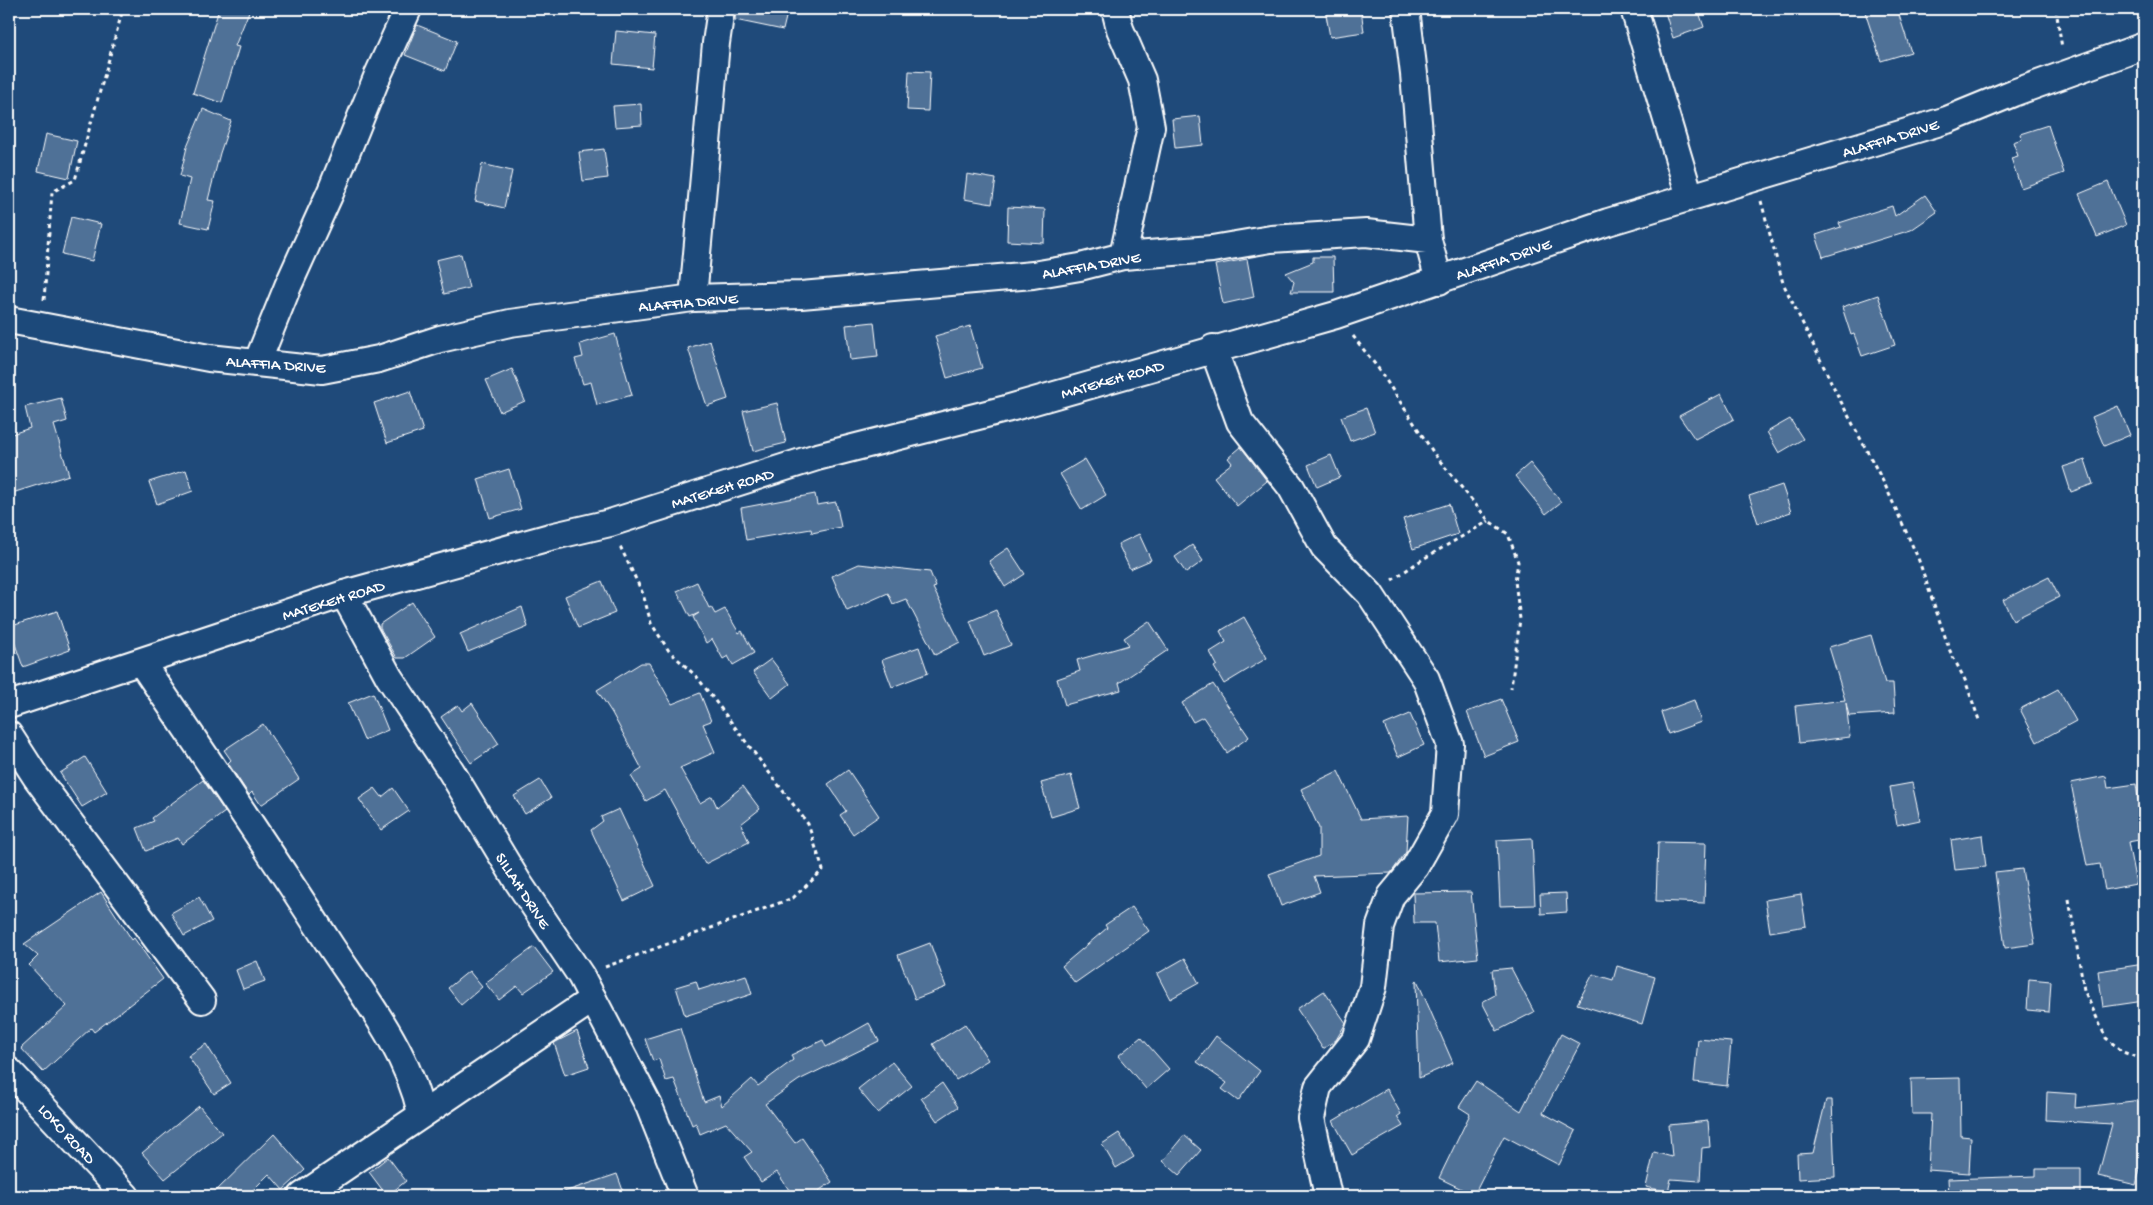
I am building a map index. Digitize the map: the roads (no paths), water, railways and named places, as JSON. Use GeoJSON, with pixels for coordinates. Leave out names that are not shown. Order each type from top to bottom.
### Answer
{"type":"FeatureCollection","features":[{"type":"Feature","properties":{"kind":"street"},"geometry":{"type":"LineString","coordinates":[[257,363],[288,286],[331,191],[376,77],[408,9]]}},
{"type":"Feature","properties":{"kind":"street"},"geometry":{"type":"LineString","coordinates":[[693,298],[716,43],[722,9]]}},
{"type":"Feature","properties":{"kind":"street"},"geometry":{"type":"LineString","coordinates":[[1115,9],[1120,29],[1142,80],[1151,126],[1122,256]]}},
{"type":"Feature","properties":{"kind":"street"},"geometry":{"type":"LineString","coordinates":[[1406,9],[1414,74],[1428,240]]}},
{"type":"Feature","properties":{"kind":"street"},"geometry":{"type":"LineString","coordinates":[[1634,9],[1690,197]]}},
{"type":"Feature","properties":{"kind":"street","name":"ALAFFIA DRIVE"},"geometry":{"type":"LineString","coordinates":[[9,320],[209,358],[322,370],[379,359],[440,339],[510,323],[693,298],[801,295],[1023,276],[1080,267],[1122,256],[1212,249],[1271,239],[1366,233],[1428,240],[1439,281],[1608,222],[1947,120],[2013,93],[2144,46]]}},
{"type":"Feature","properties":{"kind":"street","name":"MATEKEH ROAD"},"geometry":{"type":"LineString","coordinates":[[9,705],[344,594],[550,537],[610,523],[817,457],[1006,409],[1213,348],[1336,315],[1439,281]]}},
{"type":"Feature","properties":{"kind":"street"},"geometry":{"type":"LineString","coordinates":[[1213,348],[1240,422],[1291,487],[1324,547],[1370,594],[1426,679],[1450,744],[1445,814],[1415,868],[1391,896],[1380,926],[1373,987],[1356,1039],[1318,1087],[1311,1118],[1328,1196]]}},
{"type":"Feature","properties":{"kind":"street","name":"SILLAH DRIVE"},"geometry":{"type":"LineString","coordinates":[[344,594],[389,677],[452,771],[518,882],[581,976],[649,1106],[685,1196]]}},
{"type":"Feature","properties":{"kind":"street"},"geometry":{"type":"LineString","coordinates":[[141,662],[286,876],[402,1056],[416,1091],[421,1113]]}},
{"type":"Feature","properties":{"kind":"street"},"geometry":{"type":"LineString","coordinates":[[9,735],[36,777],[202,1000]]}},
{"type":"Feature","properties":{"kind":"street"},"geometry":{"type":"LineString","coordinates":[[302,1196],[421,1113],[593,999]]}},
{"type":"Feature","properties":{"kind":"street","name":"LOKO ROAD"},"geometry":{"type":"LineString","coordinates":[[9,1070],[126,1196]]}}]}
